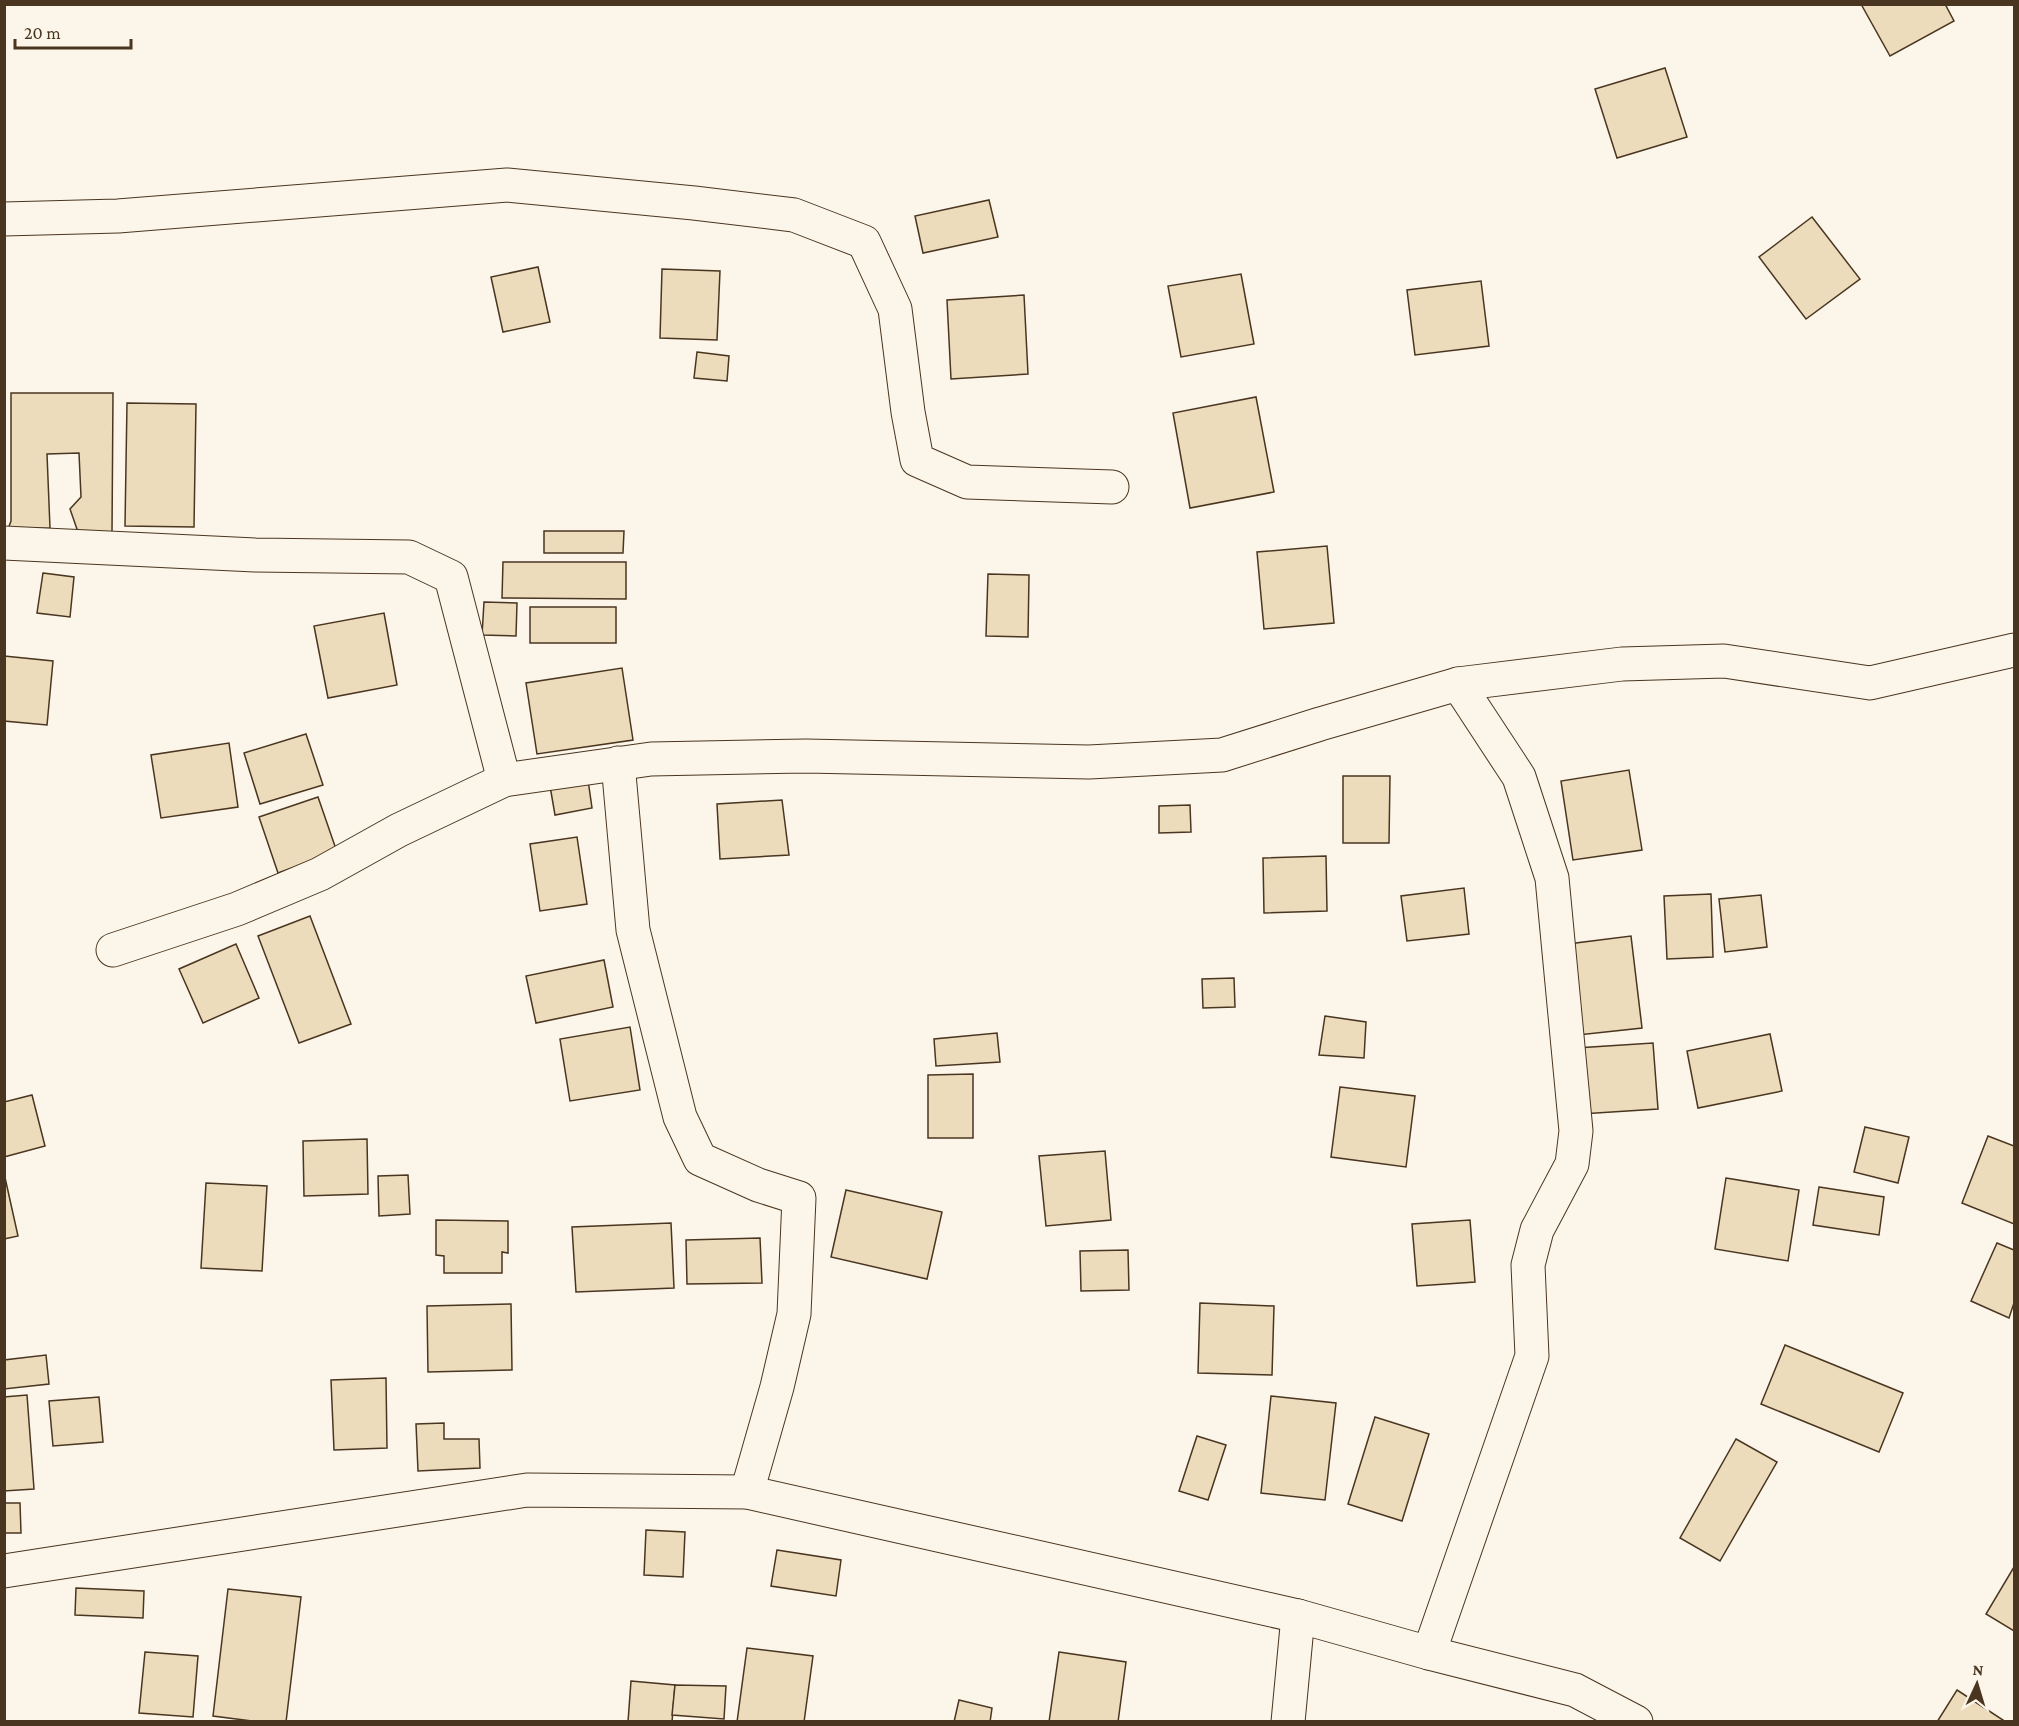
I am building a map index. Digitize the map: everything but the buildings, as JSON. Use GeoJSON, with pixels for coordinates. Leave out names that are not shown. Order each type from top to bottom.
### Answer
{"type":"FeatureCollection","features":[{"type":"Feature","properties":{"kind":"street"},"geometry":{"type":"LineString","coordinates":[[4,219],[118,216],[507,185],[794,215],[864,242],[895,309],[908,412],[917,460],[967,483],[1112,488]]}},
{"type":"Feature","properties":{"kind":"street"},"geometry":{"type":"LineString","coordinates":[[4,543],[255,555],[409,557],[451,577],[504,780]]}},
{"type":"Feature","properties":{"kind":"street"},"geometry":{"type":"LineString","coordinates":[[113,950],[237,909],[320,874],[399,830],[504,780],[651,759],[806,756],[1089,762],[1222,755],[1458,684],[1622,664],[1725,661],[1870,683],[2014,650]]}},
{"type":"Feature","properties":{"kind":"street"},"geometry":{"type":"LineString","coordinates":[[1429,1653],[1532,1356],[1528,1265],[1537,1230],[1572,1164],[1576,1131],[1552,878],[1519,777],[1458,684]]}},
{"type":"Feature","properties":{"kind":"street"},"geometry":{"type":"LineString","coordinates":[[618,763],[633,930],[680,1117],[700,1159],[758,1185],[799,1198],[794,1314],[777,1387],[747,1492]]}},
{"type":"Feature","properties":{"kind":"street"},"geometry":{"type":"LineString","coordinates":[[4,1570],[527,1490],[747,1492],[1298,1616],[1429,1653],[1575,1690],[1636,1722]]}},
{"type":"Feature","properties":{"kind":"street"},"geometry":{"type":"LineString","coordinates":[[1288,1722],[1298,1616]]}}]}
